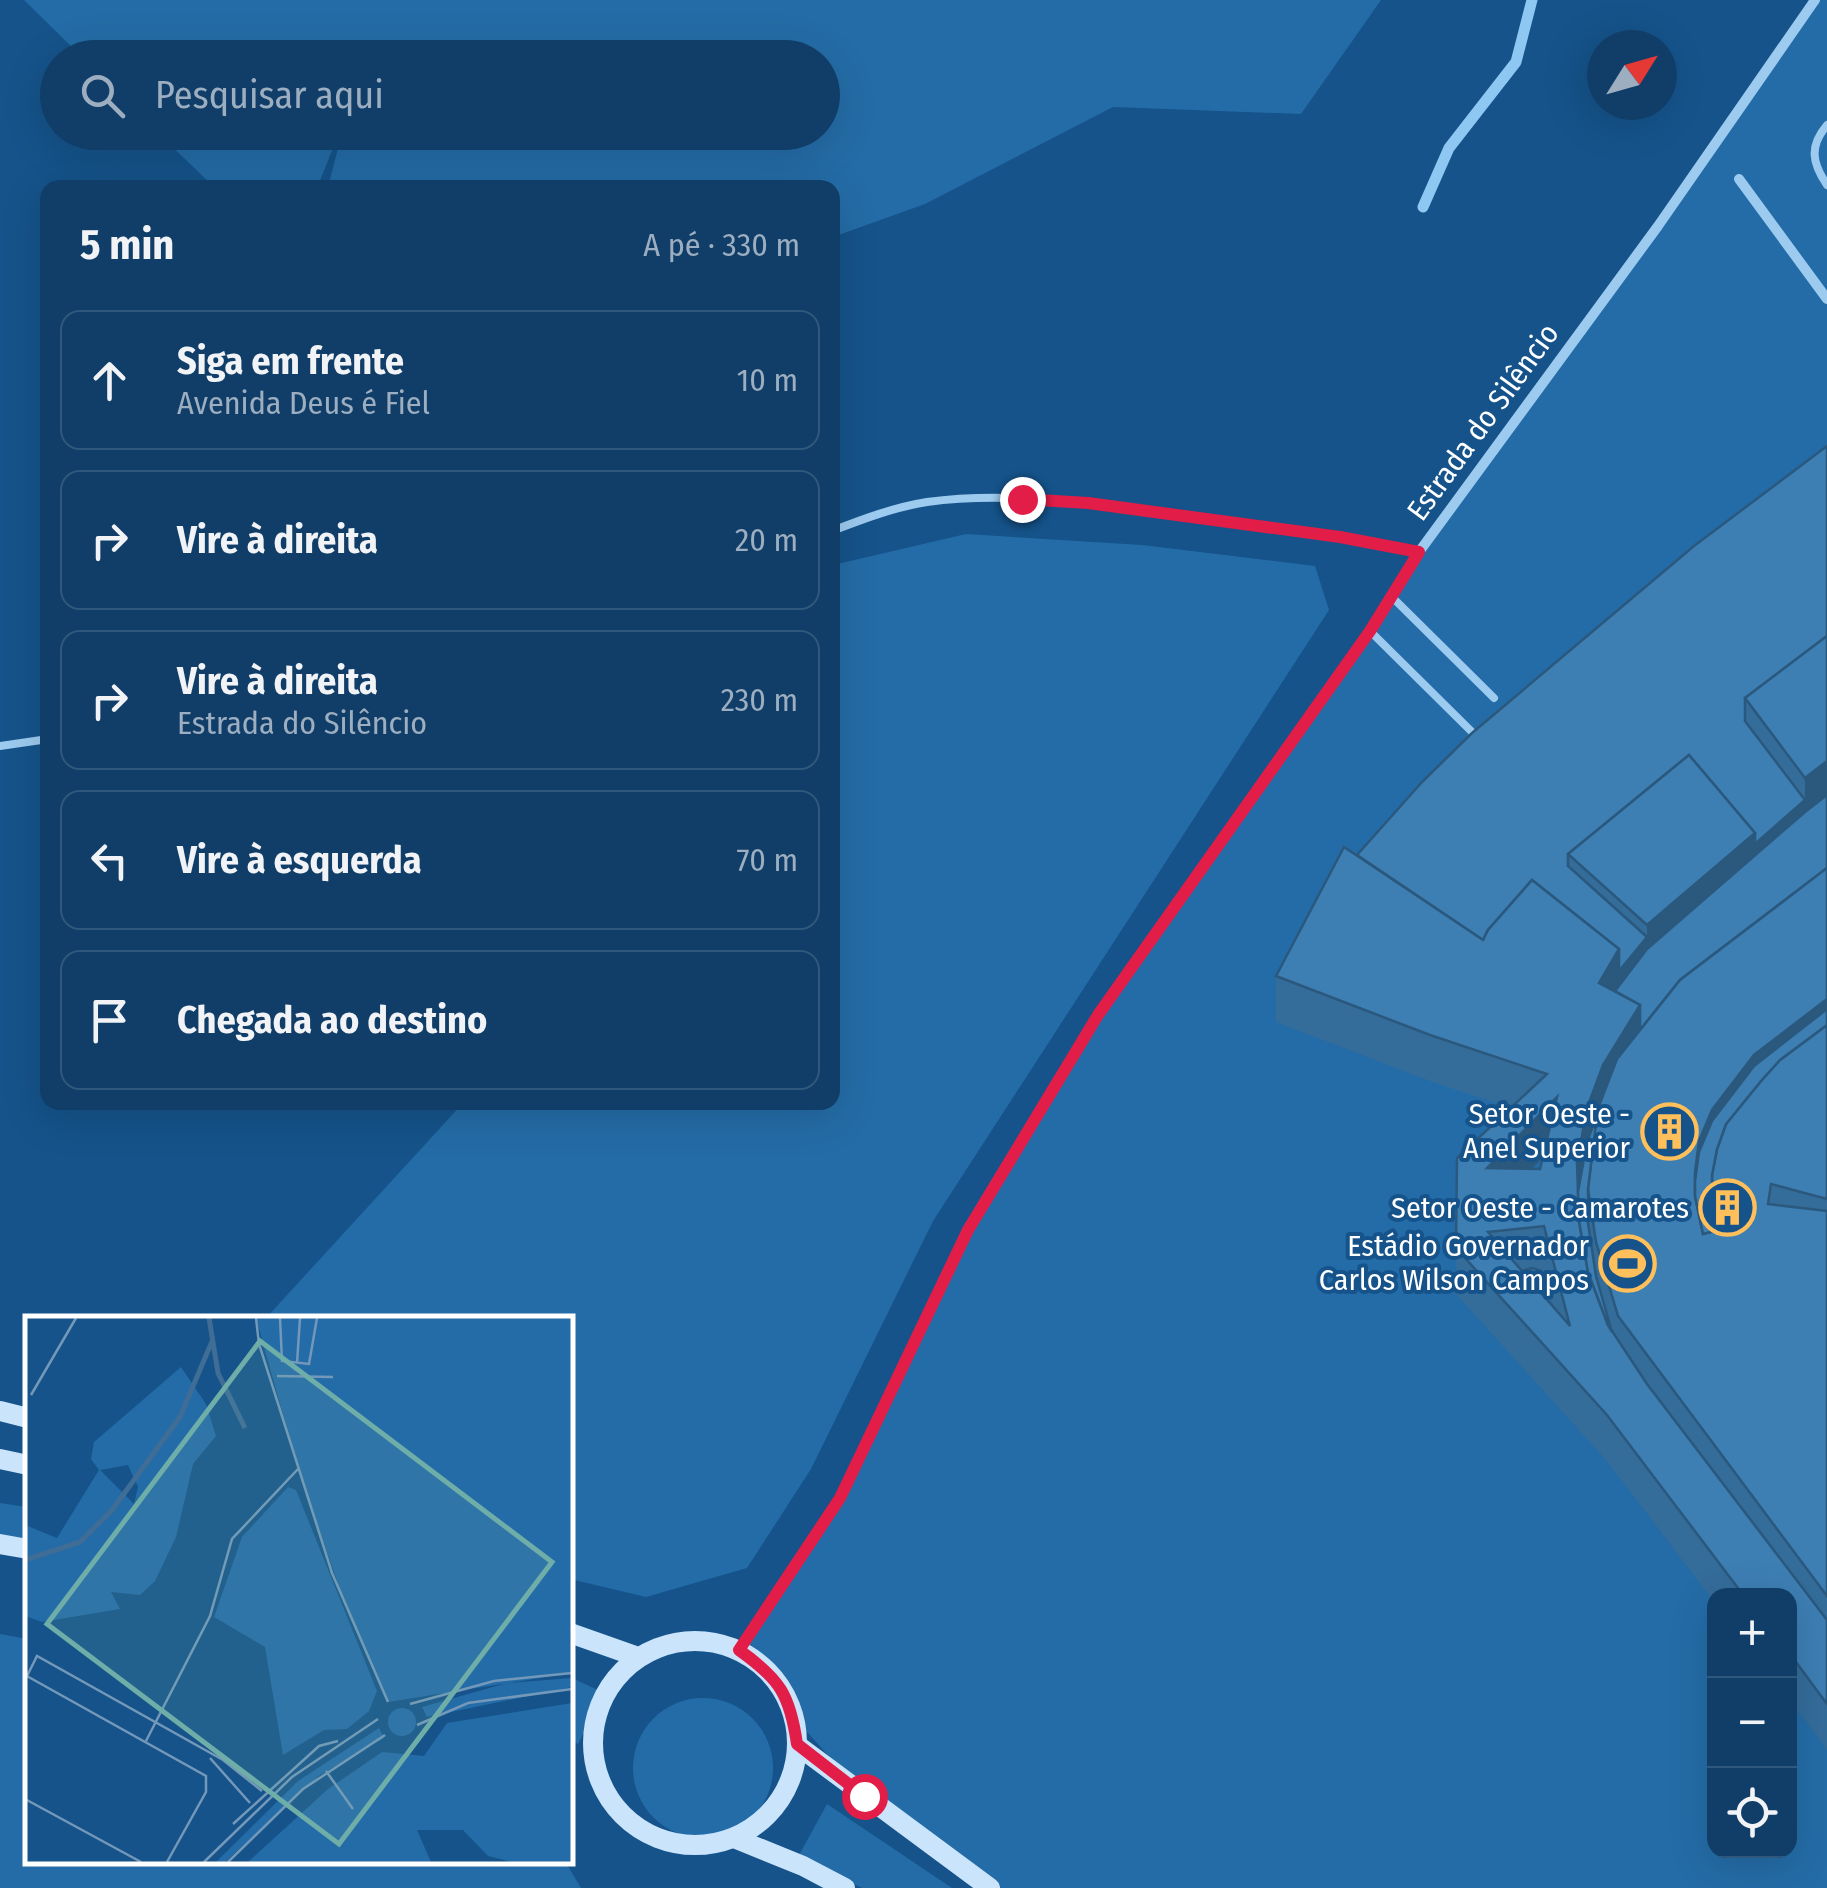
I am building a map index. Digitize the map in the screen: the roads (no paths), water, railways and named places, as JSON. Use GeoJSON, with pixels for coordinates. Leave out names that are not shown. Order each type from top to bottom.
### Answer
{"type":"FeatureCollection","features":[{"type":"Feature","properties":{"kind":"main road"},"geometry":{"type":"LineString","coordinates":[[0,1411],[25,1417]]}},
{"type":"Feature","properties":{"kind":"main road"},"geometry":{"type":"LineString","coordinates":[[0,1460],[25,1464]]}},
{"type":"Feature","properties":{"kind":"main road"},"geometry":{"type":"LineString","coordinates":[[0,1544],[25,1548]]}},
{"type":"Feature","properties":{"kind":"main road"},"geometry":{"type":"LineString","coordinates":[[572,1633],[638,1656]]}},
{"type":"Feature","properties":{"kind":"main road"},"geometry":{"type":"LineString","coordinates":[[704,1641],[739,1650],[764,1668],[785,1695],[793,1716],[797,1744],[792,1774],[780,1800],[759,1823],[734,1838],[701,1845],[668,1842],[636,1827],[612,1804],[597,1774],[592,1740],[598,1707],[614,1679],[638,1656],[668,1644],[704,1641]]}},
{"type":"Feature","properties":{"kind":"main road"},"geometry":{"type":"LineString","coordinates":[[572,1730],[592,1740]]}},
{"type":"Feature","properties":{"kind":"main road"},"geometry":{"type":"LineString","coordinates":[[797,1744],[990,1888]]}},
{"type":"Feature","properties":{"kind":"main road"},"geometry":{"type":"LineString","coordinates":[[734,1838],[803,1866],[844,1888]]}},
{"type":"Feature","properties":{"kind":"street","name":"Estrada do Silêncio"},"geometry":{"type":"LineString","coordinates":[[739,1650],[840,1498],[968,1230],[1098,1015],[1370,631],[1419,552],[1658,226],[1815,0]]}},
{"type":"Feature","properties":{"kind":"street"},"geometry":{"type":"LineString","coordinates":[[1739,179],[1827,299]]}},
{"type":"Feature","properties":{"kind":"lane"},"geometry":{"type":"LineString","coordinates":[[1827,124],[1812,152],[1816,168],[1827,184]]}},
{"type":"Feature","properties":{"kind":"lane"},"geometry":{"type":"LineString","coordinates":[[840,528],[926,502],[1022,499],[1127,508],[1340,537],[1419,552]]}},
{"type":"Feature","properties":{"kind":"lane"},"geometry":{"type":"LineString","coordinates":[[1392,596],[1494,698]]}},
{"type":"Feature","properties":{"kind":"lane"},"geometry":{"type":"LineString","coordinates":[[1370,631],[1472,732]]}},
{"type":"Feature","properties":{"kind":"lane"},"geometry":{"type":"LineString","coordinates":[[0,746],[40,740]]}},
{"type":"Feature","properties":{"kind":"waterway"},"geometry":{"type":"LineString","coordinates":[[1423,207],[1449,148],[1516,62],[1532,0]]}},
{"type":"Feature","properties":{"kind":"place","name":"Setor Oeste - Anel Superior"},"geometry":{"type":"Point","coordinates":[1669,1131]}},
{"type":"Feature","properties":{"kind":"place","name":"Setor Oeste - Camarotes"},"geometry":{"type":"Point","coordinates":[1728,1208]}},
{"type":"Feature","properties":{"kind":"place","name":"Estádio Governador Carlos Wilson Campos"},"geometry":{"type":"Point","coordinates":[1628,1263]}}]}
